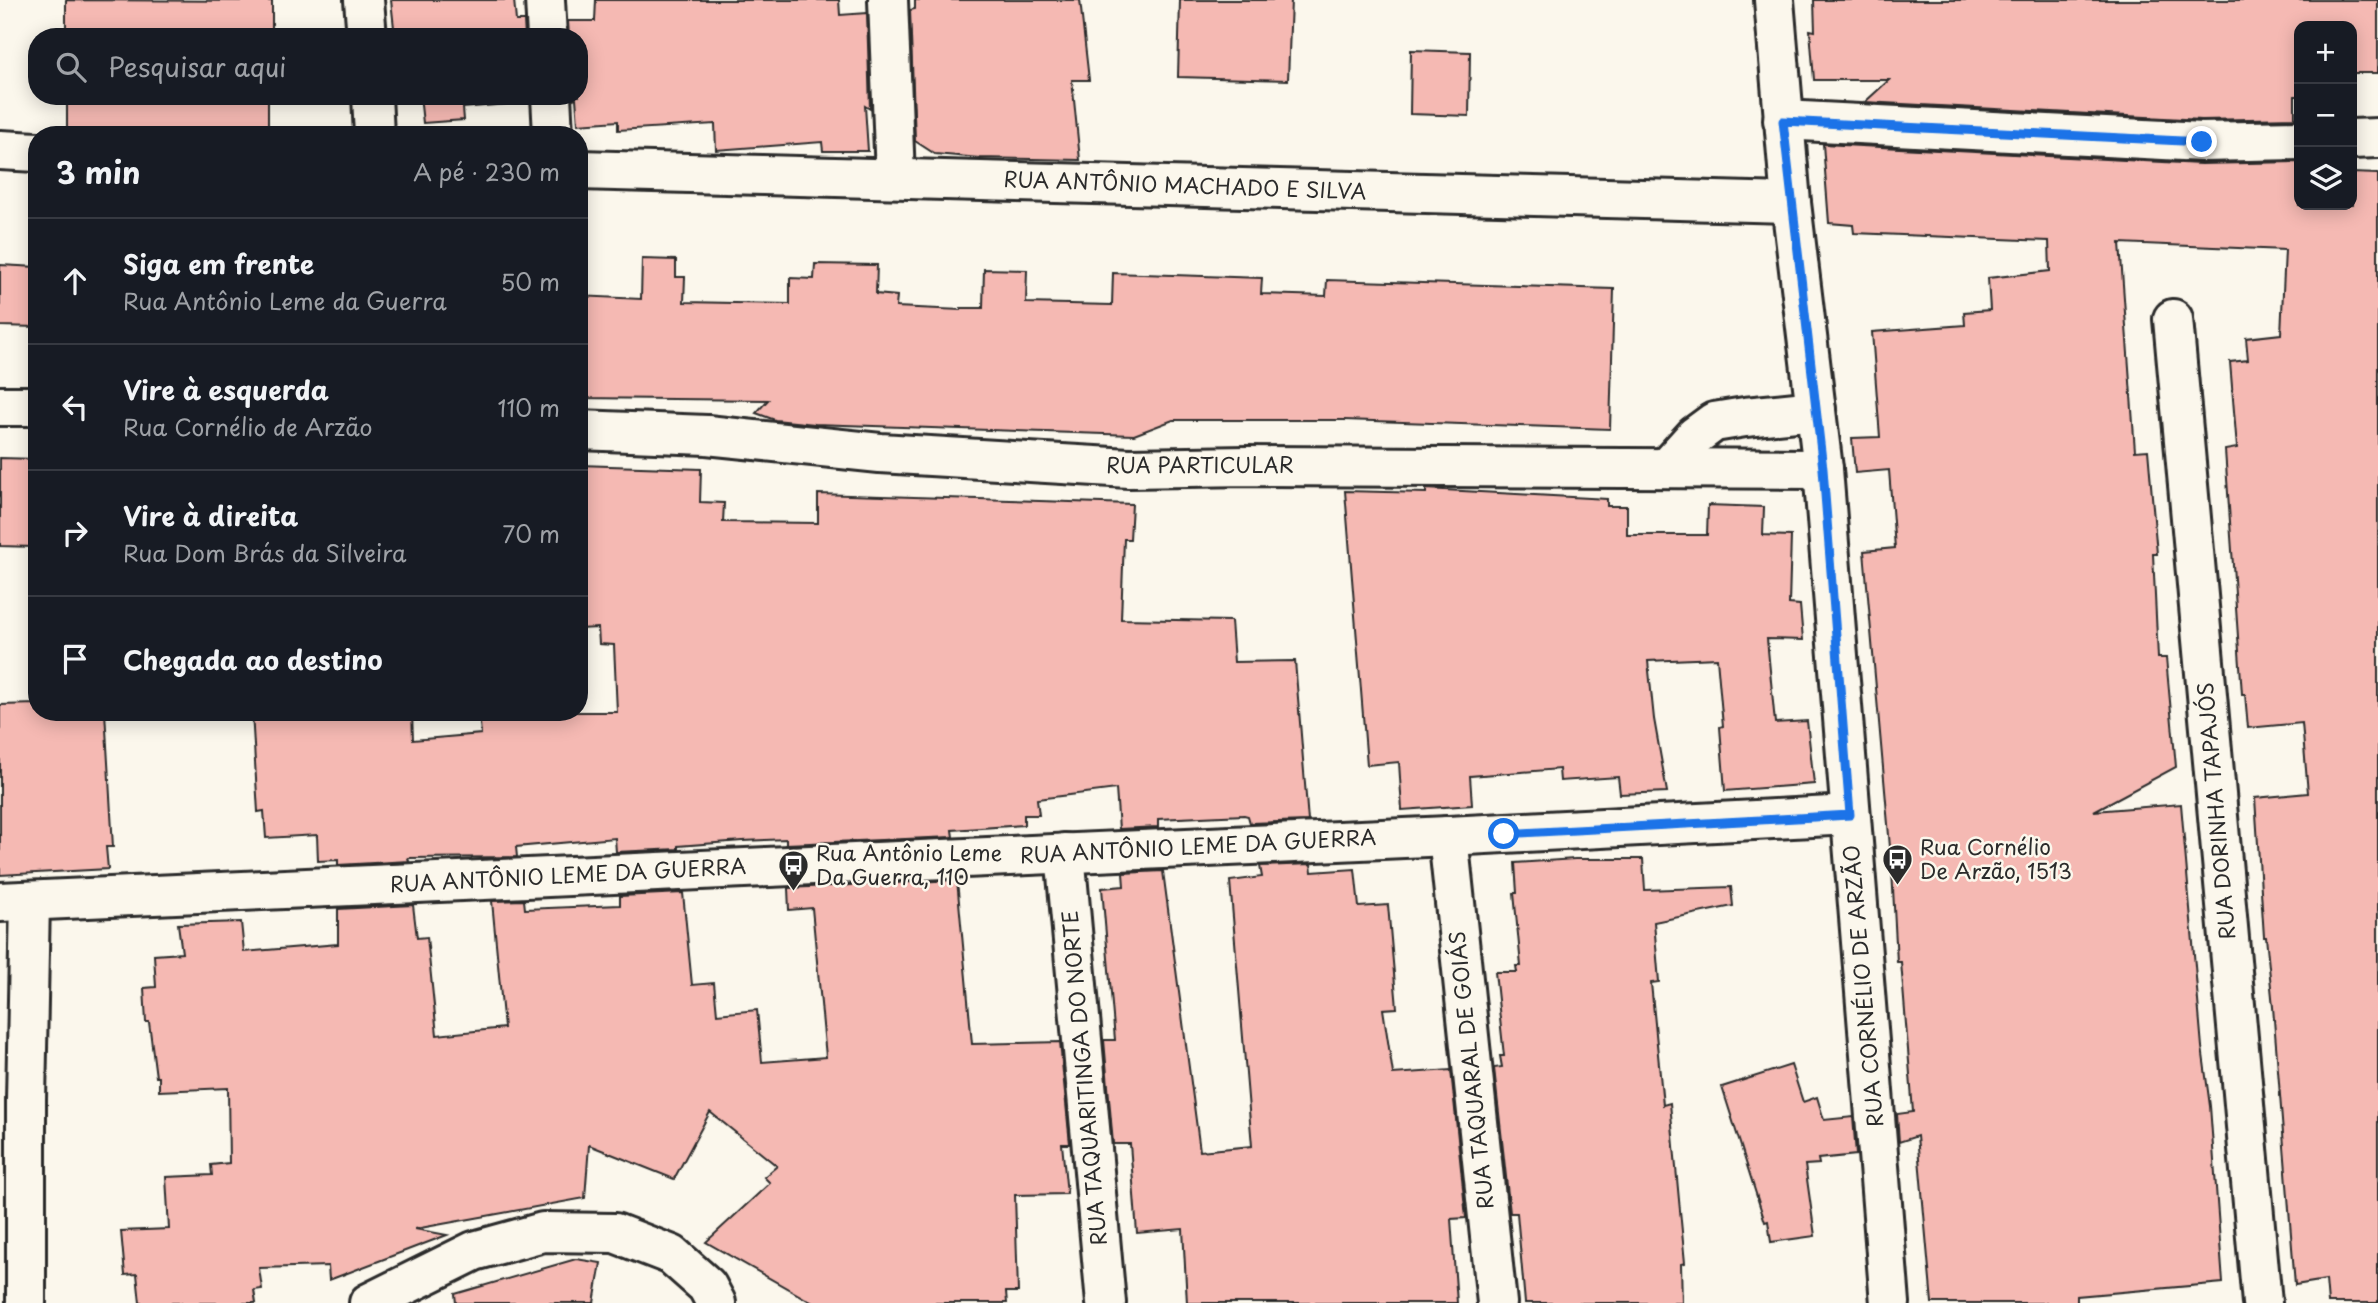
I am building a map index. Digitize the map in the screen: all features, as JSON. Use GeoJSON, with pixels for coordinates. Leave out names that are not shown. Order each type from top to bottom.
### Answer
{"type":"FeatureCollection","features":[{"type":"Feature","properties":{"kind":"street"},"geometry":{"type":"LineString","coordinates":[[364,0],[366,28]]}},
{"type":"Feature","properties":{"kind":"street"},"geometry":{"type":"LineString","coordinates":[[545,0],[547,28]]}},
{"type":"Feature","properties":{"kind":"street"},"geometry":{"type":"LineString","coordinates":[[888,0],[895,177]]}},
{"type":"Feature","properties":{"kind":"street","name":"RUA CORNÉLIO DE ARZÃO"},"geometry":{"type":"LineString","coordinates":[[1774,0],[1791,204],[1823,469],[1890,1303]]}},
{"type":"Feature","properties":{"kind":"street"},"geometry":{"type":"LineString","coordinates":[[372,105],[374,126]]}},
{"type":"Feature","properties":{"kind":"street"},"geometry":{"type":"LineString","coordinates":[[551,105],[553,126]]}},
{"type":"Feature","properties":{"kind":"street"},"geometry":{"type":"LineString","coordinates":[[1783,121],[2202,142],[2294,140]]}},
{"type":"Feature","properties":{"kind":"street"},"geometry":{"type":"LineString","coordinates":[[2357,139],[2378,138]]}},
{"type":"Feature","properties":{"kind":"street"},"geometry":{"type":"LineString","coordinates":[[0,150],[28,152]]}},
{"type":"Feature","properties":{"kind":"street","name":"RUA ANTÔNIO MACHADO E SILVA"},"geometry":{"type":"LineString","coordinates":[[588,170],[1791,204]]}},
{"type":"Feature","properties":{"kind":"street","name":"RUA DORINHA TAPAJÓS"},"geometry":{"type":"LineString","coordinates":[[2174,319],[2262,1303]]}},
{"type":"Feature","properties":{"kind":"street"},"geometry":{"type":"LineString","coordinates":[[0,406],[28,406]]}},
{"type":"Feature","properties":{"kind":"street"},"geometry":{"type":"LineString","coordinates":[[1666,468],[1695,436],[1714,422],[1745,416],[1815,410]]}},
{"type":"Feature","properties":{"kind":"street","name":"RUA PARTICULAR"},"geometry":{"type":"LineString","coordinates":[[588,430],[707,435],[880,453],[1129,468],[1247,466],[1823,469]]}},
{"type":"Feature","properties":{"kind":"street","name":"RUA ANTÔNIO LEME DA GUERRA"},"geometry":{"type":"LineString","coordinates":[[15,902],[1850,815]]}},
{"type":"Feature","properties":{"kind":"street","name":"RUA TAQUARAL DE GOIÁS"},"geometry":{"type":"LineString","coordinates":[[1448,836],[1497,1303]]}},
{"type":"Feature","properties":{"kind":"street","name":"RUA TAQUARITINGA DO NORTE"},"geometry":{"type":"LineString","coordinates":[[1065,853],[1106,1303]]}},
{"type":"Feature","properties":{"kind":"street"},"geometry":{"type":"LineString","coordinates":[[15,902],[26,1100],[26,1303]]}},
{"type":"Feature","properties":{"kind":"street"},"geometry":{"type":"LineString","coordinates":[[369,1303],[474,1251],[543,1232],[615,1233],[672,1255],[707,1286],[716,1303]]}},
{"type":"Feature","properties":{"kind":"building"},"geometry":{"type":"Polygon","coordinates":[[[66,0],[272,1],[272,28],[66,28],[66,0]]]}},
{"type":"Feature","properties":{"kind":"building"},"geometry":{"type":"Polygon","coordinates":[[[391,0],[514,0],[516,21],[524,21],[524,28],[394,28],[391,0]]]}},
{"type":"Feature","properties":{"kind":"building"},"geometry":{"type":"Polygon","coordinates":[[[596,0],[839,0],[840,15],[867,13],[870,109],[865,106],[868,151],[823,151],[822,142],[716,150],[715,124],[618,130],[618,121],[578,124],[577,105],[588,105],[588,28],[568,28],[568,21],[595,21],[596,0]]]}},
{"type":"Feature","properties":{"kind":"building"},"geometry":{"type":"Polygon","coordinates":[[[915,0],[1080,0],[1089,80],[1072,80],[1080,160],[980,158],[935,154],[915,141],[910,10],[915,9],[915,0]]]}},
{"type":"Feature","properties":{"kind":"building"},"geometry":{"type":"Polygon","coordinates":[[[1180,0],[1291,0],[1288,80],[1178,77],[1180,0]]]}},
{"type":"Feature","properties":{"kind":"building"},"geometry":{"type":"Polygon","coordinates":[[[1814,0],[2378,0],[2378,73],[2357,73],[2357,21],[2294,21],[2294,118],[2202,120],[1865,102],[1889,80],[1814,80],[1810,30],[1815,31],[1814,0]]]}},
{"type":"Feature","properties":{"kind":"building"},"geometry":{"type":"Polygon","coordinates":[[[1411,50],[1470,52],[1469,116],[1410,114],[1411,50]]]}},
{"type":"Feature","properties":{"kind":"building"},"geometry":{"type":"Polygon","coordinates":[[[67,105],[268,105],[268,126],[67,126],[67,105]]]}},
{"type":"Feature","properties":{"kind":"building"},"geometry":{"type":"Polygon","coordinates":[[[421,105],[496,105],[463,108],[464,120],[423,123],[421,105]]]}},
{"type":"Feature","properties":{"kind":"building"},"geometry":{"type":"Polygon","coordinates":[[[1823,144],[2201,164],[2294,162],[2294,210],[2357,210],[2357,173],[2378,174],[2378,1303],[2328,1303],[2326,1280],[2295,1285],[2273,1007],[2264,937],[2255,798],[2308,793],[2302,723],[2248,728],[2245,694],[2242,694],[2225,450],[2237,448],[2230,362],[2248,360],[2246,338],[2281,334],[2285,250],[2120,243],[2135,451],[2148,450],[2157,554],[2153,554],[2158,658],[2166,658],[2176,767],[2094,811],[2181,804],[2202,1047],[2210,1106],[2223,1283],[2077,1296],[2077,1303],[1932,1303],[1917,1136],[1899,1142],[1897,1114],[1913,1112],[1901,962],[1897,962],[1892,870],[1864,551],[1895,548],[1889,470],[1855,473],[1852,438],[1880,437],[1872,332],[1965,325],[1964,312],[1990,310],[1988,278],[2050,271],[2049,241],[1854,233],[1853,225],[1829,223],[1823,144]]]}},
{"type":"Feature","properties":{"kind":"building"},"geometry":{"type":"Polygon","coordinates":[[[642,259],[676,260],[676,277],[685,277],[684,302],[790,304],[790,278],[814,279],[815,264],[877,265],[876,294],[897,296],[896,307],[961,310],[983,308],[984,269],[1027,270],[1026,303],[1112,305],[1113,273],[1262,278],[1261,294],[1326,296],[1327,280],[1614,289],[1610,429],[1344,420],[1173,420],[1134,435],[815,424],[775,420],[756,413],[768,400],[588,398],[588,296],[641,299],[642,259]]]}},
{"type":"Feature","properties":{"kind":"building"},"geometry":{"type":"Polygon","coordinates":[[[0,265],[28,267],[28,327],[0,326],[0,265]]]}},
{"type":"Feature","properties":{"kind":"building"},"geometry":{"type":"Polygon","coordinates":[[[0,458],[28,459],[28,547],[0,546],[0,458]]]}},
{"type":"Feature","properties":{"kind":"building"},"geometry":{"type":"Polygon","coordinates":[[[588,465],[701,469],[700,502],[724,503],[723,522],[818,523],[818,494],[1132,504],[1130,539],[1124,539],[1121,619],[1231,621],[1234,662],[1295,661],[1308,821],[1250,823],[1248,816],[1244,815],[1158,819],[1158,827],[1119,829],[1116,789],[1037,799],[1039,815],[1024,815],[1024,825],[952,830],[953,837],[786,844],[786,839],[616,852],[615,838],[516,847],[517,857],[408,858],[409,861],[338,865],[338,860],[318,861],[317,835],[266,838],[264,811],[258,812],[253,721],[412,721],[413,740],[481,734],[480,721],[588,721],[588,712],[617,712],[614,645],[599,644],[598,628],[588,629],[588,465]]]}},
{"type":"Feature","properties":{"kind":"building"},"geometry":{"type":"Polygon","coordinates":[[[1426,489],[1607,499],[1607,506],[1627,506],[1627,535],[1707,535],[1708,505],[1764,507],[1763,535],[1791,536],[1789,604],[1800,605],[1803,640],[1767,639],[1775,723],[1807,721],[1814,784],[1725,791],[1717,658],[1648,661],[1654,719],[1667,792],[1620,794],[1618,777],[1560,781],[1559,769],[1470,776],[1472,805],[1402,810],[1399,762],[1367,765],[1345,491],[1426,493],[1426,489]]]}},
{"type":"Feature","properties":{"kind":"building"},"geometry":{"type":"Polygon","coordinates":[[[28,704],[28,721],[106,721],[113,847],[106,847],[108,869],[0,875],[0,705],[28,704]]]}},
{"type":"Feature","properties":{"kind":"building"},"geometry":{"type":"Polygon","coordinates":[[[1575,859],[1643,859],[1645,890],[1731,887],[1733,906],[1654,922],[1659,982],[1651,983],[1663,1105],[1670,1103],[1685,1263],[1681,1264],[1682,1303],[1525,1303],[1517,1213],[1510,1213],[1494,1068],[1502,1067],[1500,1056],[1504,1056],[1495,972],[1517,972],[1516,966],[1521,966],[1514,893],[1517,893],[1515,863],[1575,859]]]}},
{"type":"Feature","properties":{"kind":"building"},"geometry":{"type":"Polygon","coordinates":[[[1311,864],[1312,872],[1355,869],[1359,907],[1388,905],[1397,1008],[1383,1009],[1393,1074],[1451,1070],[1466,1218],[1451,1219],[1457,1303],[1187,1303],[1183,1229],[1137,1233],[1130,1144],[1113,1144],[1104,1040],[1115,1040],[1102,888],[1124,886],[1123,873],[1163,871],[1200,1151],[1252,1146],[1230,881],[1262,877],[1260,866],[1311,864]]]}},
{"type":"Feature","properties":{"kind":"building"},"geometry":{"type":"Polygon","coordinates":[[[957,880],[972,1044],[1060,1042],[1070,1144],[1062,1144],[1067,1194],[1015,1195],[1018,1292],[1006,1292],[1007,1303],[813,1303],[706,1242],[770,1183],[764,1177],[777,1166],[710,1112],[674,1179],[589,1145],[585,1198],[415,1229],[447,1235],[329,1280],[328,1266],[259,1268],[262,1289],[254,1290],[256,1303],[140,1303],[137,1274],[125,1275],[121,1231],[169,1229],[166,1177],[212,1175],[211,1165],[229,1163],[228,1088],[159,1091],[159,1077],[156,1077],[149,1022],[146,1022],[144,988],[156,987],[154,955],[182,953],[178,924],[241,922],[244,952],[338,944],[338,909],[413,905],[417,938],[427,937],[437,1035],[504,1028],[492,901],[524,900],[525,909],[620,905],[620,896],[683,893],[692,985],[714,983],[717,1014],[757,1010],[762,1062],[826,1057],[812,908],[789,910],[788,888],[957,880]]]}},
{"type":"Feature","properties":{"kind":"building"},"geometry":{"type":"Polygon","coordinates":[[[1791,1065],[1803,1102],[1817,1097],[1824,1120],[1853,1117],[1856,1155],[1818,1159],[1819,1164],[1805,1165],[1815,1236],[1771,1242],[1768,1221],[1765,1222],[1722,1087],[1791,1065]]]}},
{"type":"Feature","properties":{"kind":"building"},"geometry":{"type":"Polygon","coordinates":[[[576,1259],[601,1263],[594,1303],[456,1303],[455,1294],[576,1259]]]}},
{"type":"Feature","properties":{"kind":"place","name":"Rua Cornélio De Arzão, 1513"},"geometry":{"type":"Point","coordinates":[1897,887]}},
{"type":"Feature","properties":{"kind":"place","name":"Rua Antônio Leme Da Guerra, 110"},"geometry":{"type":"Point","coordinates":[793,893]}},
{"type":"Feature","properties":{"kind":"route"},"geometry":{"type":"LineString","coordinates":[[1504,834],[1850,815],[1823,469],[1783,121],[2202,142]]}}]}
